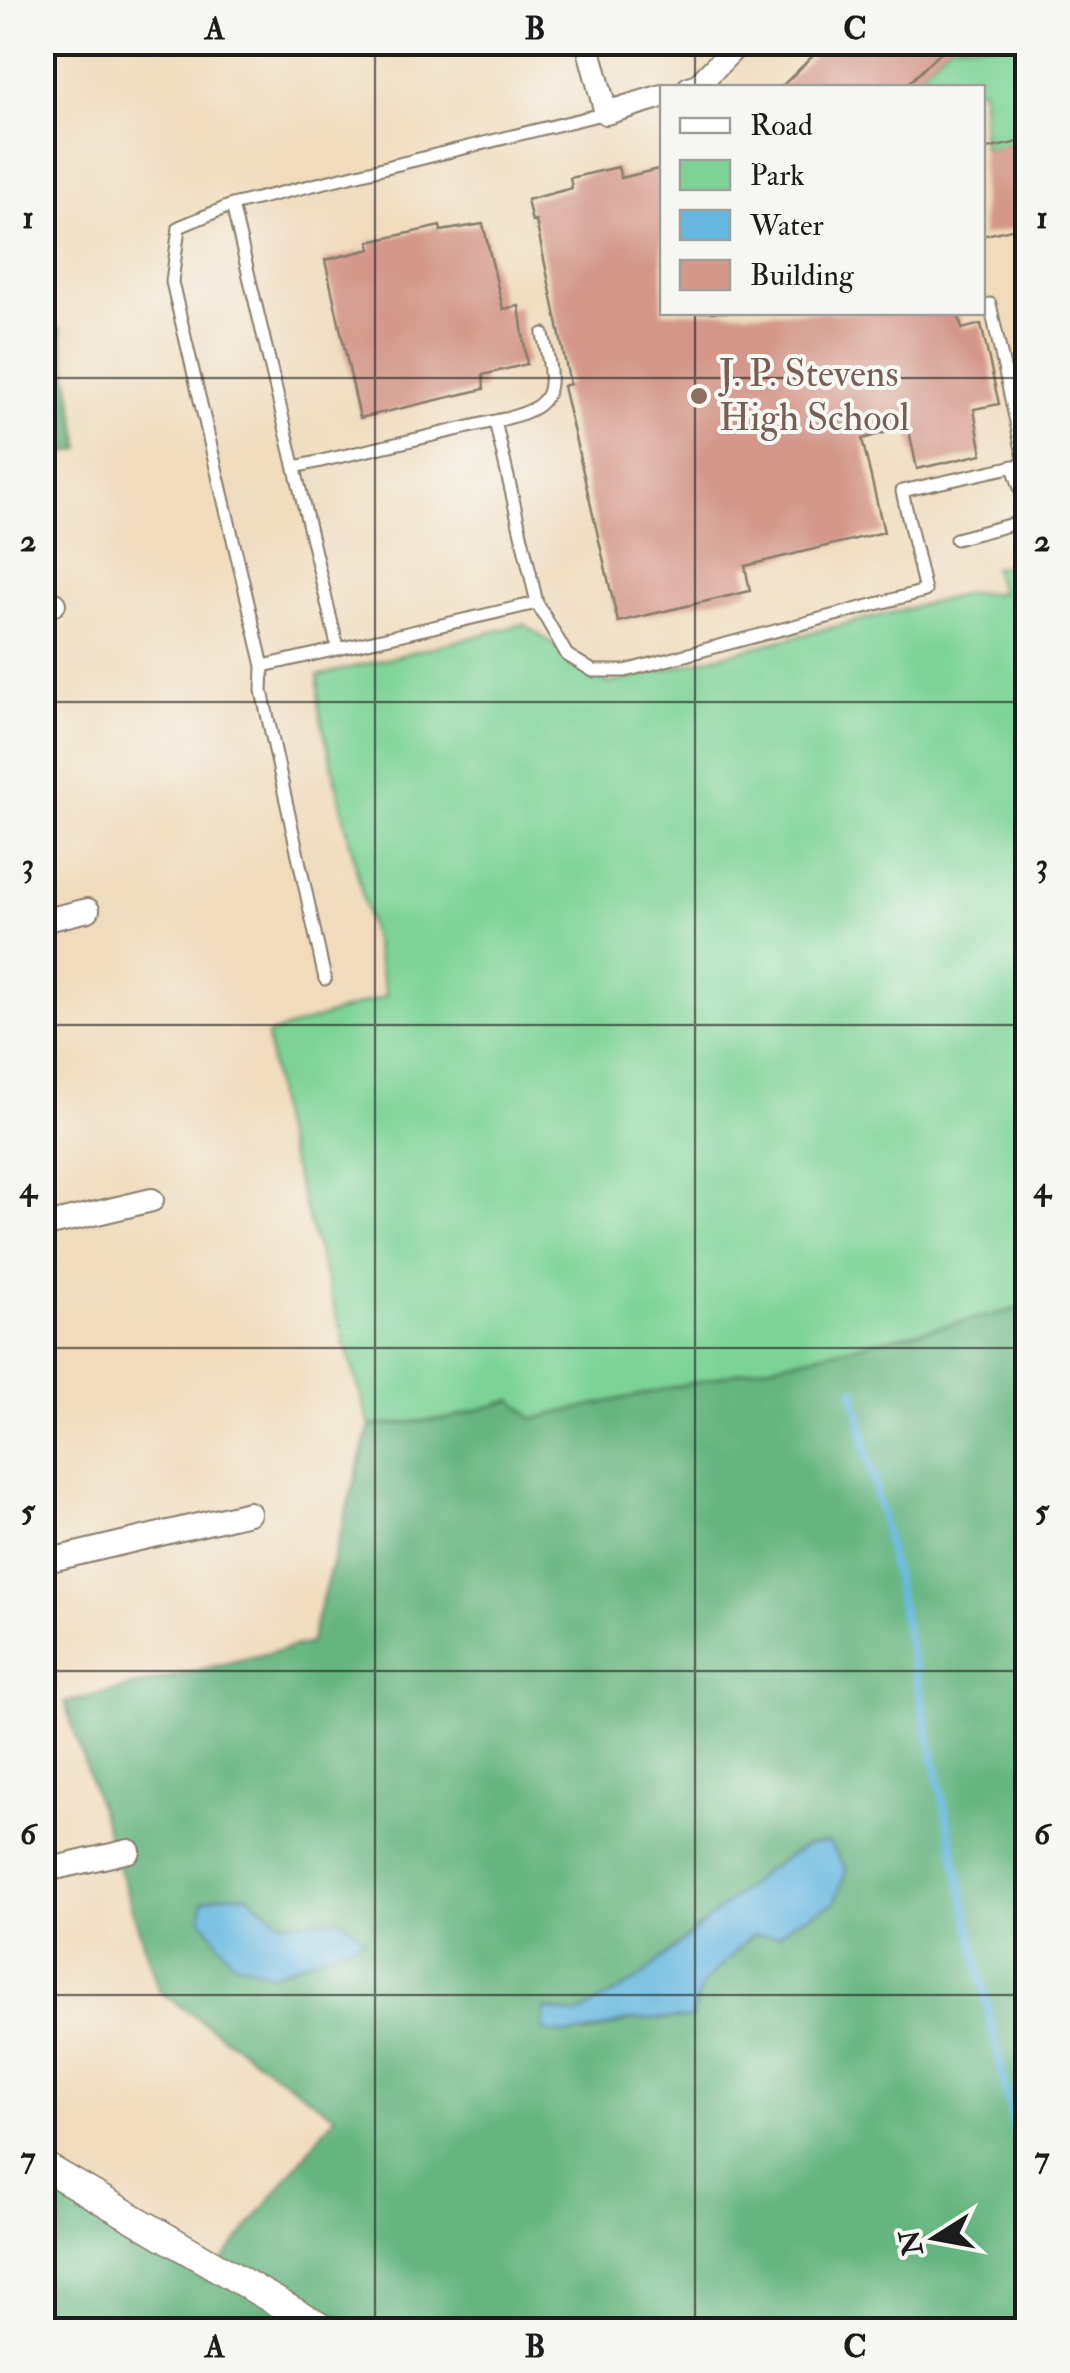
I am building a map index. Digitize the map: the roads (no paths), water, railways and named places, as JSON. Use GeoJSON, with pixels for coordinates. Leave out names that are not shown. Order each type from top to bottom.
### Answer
{"type":"FeatureCollection","features":[{"type":"Feature","properties":{"kind":"street"},"geometry":{"type":"LineString","coordinates":[[586,42],[606,113],[660,97]]}},
{"type":"Feature","properties":{"kind":"street"},"geometry":{"type":"LineString","coordinates":[[698,85],[740,42]]}},
{"type":"Feature","properties":{"kind":"street"},"geometry":{"type":"LineString","coordinates":[[42,921],[88,910]]}},
{"type":"Feature","properties":{"kind":"street"},"geometry":{"type":"LineString","coordinates":[[42,1226],[152,1200]]}},
{"type":"Feature","properties":{"kind":"street"},"geometry":{"type":"LineString","coordinates":[[42,1562],[250,1513]]}},
{"type":"Feature","properties":{"kind":"street"},"geometry":{"type":"LineString","coordinates":[[42,1870],[128,1851]]}},
{"type":"Feature","properties":{"kind":"street"},"geometry":{"type":"LineString","coordinates":[[42,2164],[325,2330]]}},
{"type":"Feature","properties":{"kind":"lane"},"geometry":{"type":"LineString","coordinates":[[325,979],[262,691],[262,666],[172,282],[179,227],[232,205],[606,113]]}},
{"type":"Feature","properties":{"kind":"lane"},"geometry":{"type":"LineString","coordinates":[[232,205],[338,649]]}},
{"type":"Feature","properties":{"kind":"lane"},"geometry":{"type":"LineString","coordinates":[[956,539],[1028,517],[1022,464],[990,304]]}},
{"type":"Feature","properties":{"kind":"lane"},"geometry":{"type":"LineString","coordinates":[[295,467],[520,416],[541,406],[550,387],[550,363],[543,334]]}},
{"type":"Feature","properties":{"kind":"lane"},"geometry":{"type":"LineString","coordinates":[[495,421],[538,603],[567,655],[593,670],[625,671],[925,592],[902,492],[1022,464]]}},
{"type":"Feature","properties":{"kind":"lane"},"geometry":{"type":"LineString","coordinates":[[262,666],[538,603]]}},
{"type":"Feature","properties":{"kind":"water"},"geometry":{"type":"Polygon","coordinates":[[[828,1842],[847,1869],[834,1903],[794,1922],[778,1935],[752,1935],[702,1985],[691,2019],[642,2019],[568,2034],[543,2031],[545,2009],[577,2015],[636,1981],[765,1871],[807,1845],[828,1842]]]}},
{"type":"Feature","properties":{"kind":"water"},"geometry":{"type":"Polygon","coordinates":[[[221,1895],[247,1895],[281,1922],[342,1919],[365,1939],[272,1974],[232,1961],[201,1918],[203,1901],[221,1895]]]}},
{"type":"Feature","properties":{"kind":"waterway"},"geometry":{"type":"LineString","coordinates":[[854,1390],[1028,2192]]}},
{"type":"Feature","properties":{"kind":"place","name":"J. P. Stevens High School"},"geometry":{"type":"Point","coordinates":[699,396]}}]}
